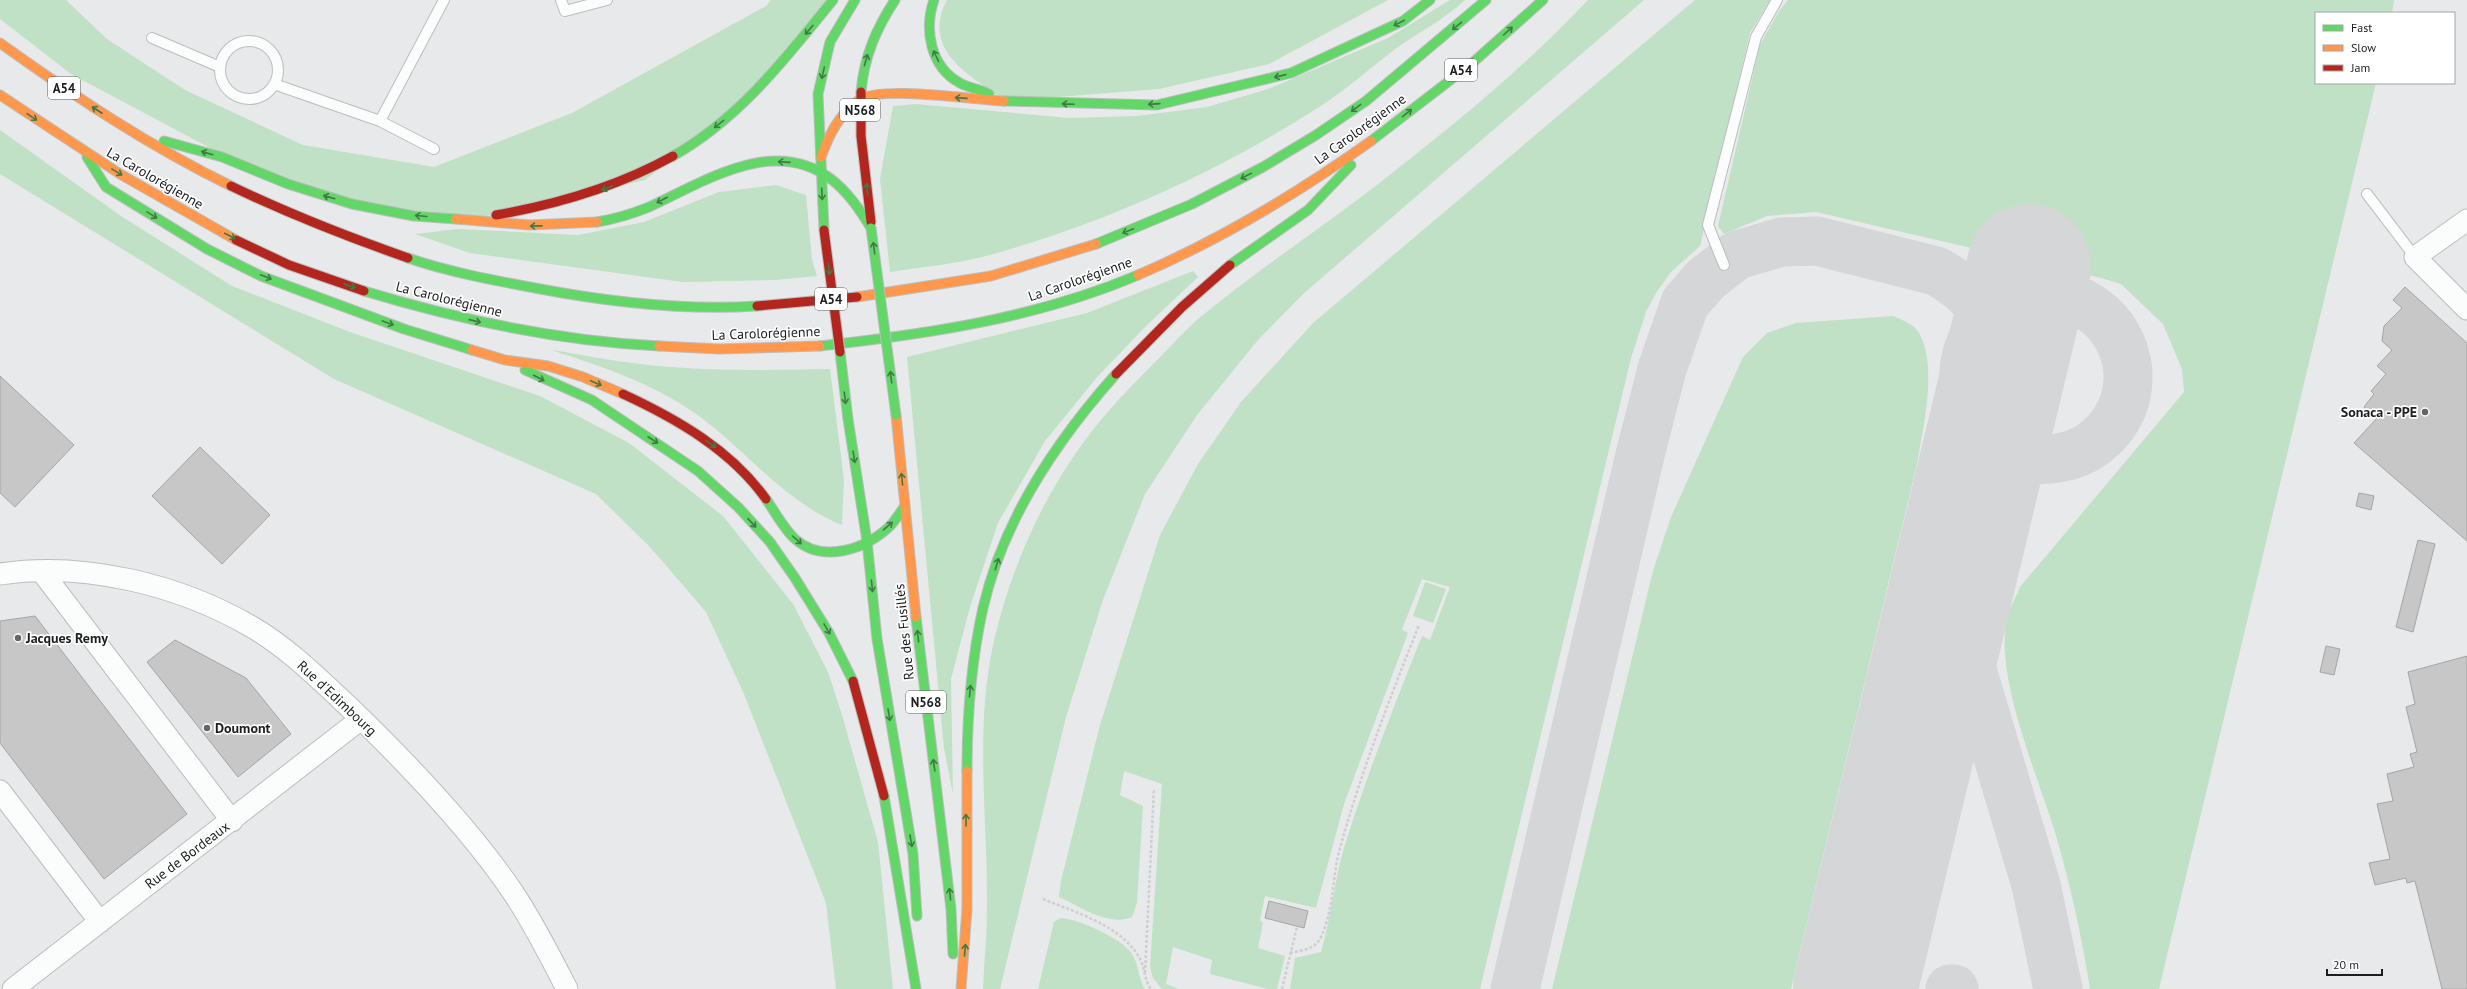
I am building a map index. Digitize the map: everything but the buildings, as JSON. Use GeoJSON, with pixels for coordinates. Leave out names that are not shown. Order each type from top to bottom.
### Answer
{"type":"FeatureCollection","features":[{"type":"Feature","properties":{"kind":"highway"},"geometry":{"type":"LineString","coordinates":[[460,220],[524,211],[595,193],[646,172],[689,147],[736,111],[780,63],[833,0]]}},
{"type":"Feature","properties":{"kind":"highway","name":"N568"},"geometry":{"type":"LineString","coordinates":[[821,172],[818,94],[830,42],[855,0]]}},
{"type":"Feature","properties":{"kind":"highway","name":"N568"},"geometry":{"type":"LineString","coordinates":[[871,228],[860,132],[860,99],[864,68],[873,37],[887,10],[895,0]]}},
{"type":"Feature","properties":{"kind":"highway"},"geometry":{"type":"LineString","coordinates":[[934,0],[928,29],[935,57],[947,74],[961,83],[983,90],[1000,101]]}},
{"type":"Feature","properties":{"kind":"highway"},"geometry":{"type":"LineString","coordinates":[[821,157],[828,137],[840,117],[860,99],[890,93],[1000,101],[1107,105],[1157,105],[1291,73],[1403,21],[1430,0]]}},
{"type":"Feature","properties":{"kind":"highway","name":"La Carolorégienne"},"geometry":{"type":"LineString","coordinates":[[0,43],[130,131],[197,169],[274,208],[349,240],[434,267],[527,289],[612,302],[706,308],[791,304],[921,288],[1006,272],[1090,246],[1170,214],[1250,174],[1355,109],[1486,0]]}},
{"type":"Feature","properties":{"kind":"highway","name":"La Carolorégienne"},"geometry":{"type":"LineString","coordinates":[[0,95],[84,152],[179,210],[251,247],[333,281],[422,308],[516,330],[611,344],[705,349],[792,348],[927,333],[1020,314],[1107,288],[1190,252],[1273,206],[1377,138],[1489,48],[1543,0]]}},
{"type":"Feature","properties":{"kind":"highway"},"geometry":{"type":"LineString","coordinates":[[130,131],[230,159],[296,187],[367,207],[408,215],[513,226],[566,225],[601,222],[647,207],[733,166],[766,161],[796,163],[821,172],[836,182],[851,196],[871,228]]}},
{"type":"Feature","properties":{"kind":"highway"},"geometry":{"type":"LineString","coordinates":[[961,989],[967,925],[966,775],[972,664],[985,604],[1002,546],[1028,492],[1069,428],[1105,384],[1163,324],[1229,266],[1317,202],[1377,138]]}},
{"type":"Feature","properties":{"kind":"highway"},"geometry":{"type":"LineString","coordinates":[[84,152],[106,187],[220,256],[261,276],[404,329],[505,360],[548,366],[583,377],[642,402],[688,428],[721,451],[753,481],[785,527],[805,547],[816,552],[829,554],[843,551],[867,541],[890,526],[905,506]]}},
{"type":"Feature","properties":{"kind":"highway","name":"Rue des Fusillés"},"geometry":{"type":"LineString","coordinates":[[821,172],[824,230],[848,419],[867,541],[877,639],[913,854],[917,932],[917,989]]}},
{"type":"Feature","properties":{"kind":"highway","name":"Rue des Fusillés"},"geometry":{"type":"LineString","coordinates":[[871,228],[896,415],[921,666],[951,909],[954,989]]}},
{"type":"Feature","properties":{"kind":"highway"},"geometry":{"type":"LineString","coordinates":[[505,360],[546,381],[592,400],[698,471],[738,507],[770,542],[796,578],[829,633],[855,685],[884,797],[917,989]]}},
{"type":"Feature","properties":{"kind":"street"},"geometry":{"type":"LineString","coordinates":[[2467,220],[2415,257],[2467,309]]}},
{"type":"Feature","properties":{"kind":"street"},"geometry":{"type":"LineString","coordinates":[[42,572],[232,821]]}},
{"type":"Feature","properties":{"kind":"street","name":"Rue d'Edimbourg"},"geometry":{"type":"LineString","coordinates":[[0,574],[42,572],[101,574],[152,584],[202,602],[253,628],[280,647],[307,667],[406,764],[484,853],[514,894],[541,938],[567,989]]}},
{"type":"Feature","properties":{"kind":"street","name":"Rue de Bordeaux"},"geometry":{"type":"LineString","coordinates":[[25,985],[100,922],[232,821],[361,719]]}},
{"type":"Feature","properties":{"kind":"street"},"geometry":{"type":"LineString","coordinates":[[0,791],[100,922]]}},
{"type":"Feature","properties":{"kind":"lane"},"geometry":{"type":"LineString","coordinates":[[380,121],[444,0]]}},
{"type":"Feature","properties":{"kind":"lane"},"geometry":{"type":"LineString","coordinates":[[561,0],[565,11],[607,0]]}},
{"type":"Feature","properties":{"kind":"lane"},"geometry":{"type":"LineString","coordinates":[[1724,265],[1708,225],[1756,37],[1777,0]]}},
{"type":"Feature","properties":{"kind":"lane"},"geometry":{"type":"LineString","coordinates":[[152,38],[220,67]]}},
{"type":"Feature","properties":{"kind":"lane"},"geometry":{"type":"LineString","coordinates":[[248,42],[262,44],[269,50],[277,66],[274,84],[260,97],[250,99],[240,98],[225,86],[220,67],[222,58],[235,45],[248,42]]}},
{"type":"Feature","properties":{"kind":"lane"},"geometry":{"type":"LineString","coordinates":[[274,84],[380,121],[434,150]]}},
{"type":"Feature","properties":{"kind":"lane"},"geometry":{"type":"LineString","coordinates":[[2367,194],[2415,257]]}},
{"type":"Feature","properties":{"kind":"path"},"geometry":{"type":"LineString","coordinates":[[1290,953],[1313,948],[1320,938],[1329,912],[1340,850],[1369,753],[1419,625]]}},
{"type":"Feature","properties":{"kind":"path"},"geometry":{"type":"LineString","coordinates":[[1145,973],[1154,788]]}},
{"type":"Feature","properties":{"kind":"path"},"geometry":{"type":"LineString","coordinates":[[1043,899],[1090,918],[1125,939],[1140,958],[1151,989]]}},
{"type":"Feature","properties":{"kind":"path"},"geometry":{"type":"LineString","coordinates":[[1282,989],[1296,927]]}},
{"type":"Feature","properties":{"kind":"green space"},"geometry":{"type":"Polygon","coordinates":[[[0,0],[66,0],[107,39],[185,90],[303,145],[434,167],[572,113],[766,6],[771,0],[835,0],[743,103],[645,180],[482,217],[383,211],[242,165],[71,74],[0,19],[0,0]]]}},
{"type":"Feature","properties":{"kind":"green space"},"geometry":{"type":"Polygon","coordinates":[[[947,0],[1388,0],[1269,64],[1159,89],[1006,101],[965,72],[953,60],[945,48],[940,34],[940,18],[947,0]]]}},
{"type":"Feature","properties":{"kind":"green space"},"geometry":{"type":"Polygon","coordinates":[[[1450,0],[1465,0],[1448,14],[1394,50],[1346,88],[1316,109],[1277,133],[1198,176],[1115,213],[1030,243],[974,259],[890,272],[880,179],[893,106],[916,104],[1069,118],[1137,116],[1207,107],[1268,89],[1388,38],[1450,0]]]}},
{"type":"Feature","properties":{"kind":"green space"},"geometry":{"type":"Polygon","coordinates":[[[1588,0],[1644,0],[1303,294],[1258,340],[1197,415],[1145,494],[1103,600],[1066,717],[1000,989],[983,989],[987,928],[987,875],[983,741],[988,674],[994,641],[1001,615],[1018,563],[1041,512],[1068,465],[1092,431],[1111,408],[1187,329],[1247,281],[1360,198],[1436,138],[1515,72],[1588,0]]]}},
{"type":"Feature","properties":{"kind":"green space"},"geometry":{"type":"Polygon","coordinates":[[[1695,0],[1770,0],[1750,33],[1700,246],[1671,272],[1656,293],[1646,312],[1631,358],[1480,989],[1290,989],[1295,958],[1321,952],[1344,848],[1371,768],[1422,636],[1430,640],[1450,587],[1422,579],[1402,629],[1408,633],[1344,804],[1316,908],[1265,896],[1260,920],[1263,923],[1258,948],[1285,956],[1277,989],[1268,989],[1210,974],[1212,960],[1173,947],[1166,984],[1179,989],[1162,989],[1153,978],[1150,967],[1162,784],[1124,771],[1120,795],[1143,806],[1137,903],[1132,917],[1114,920],[1105,918],[1059,897],[1061,881],[1100,725],[1160,535],[1198,464],[1241,402],[1313,323],[1695,0]]]}},
{"type":"Feature","properties":{"kind":"green space"},"geometry":{"type":"Polygon","coordinates":[[[1788,0],[2394,0],[2392,12],[2315,12],[2315,84],[2376,84],[2159,989],[2090,989],[2066,871],[2055,832],[2018,722],[2006,662],[2005,635],[2009,612],[2020,587],[2184,392],[2182,369],[2163,324],[2121,284],[2101,278],[1816,212],[1767,216],[1724,234],[1718,226],[1760,45],[1779,11],[1788,0]]]}},
{"type":"Feature","properties":{"kind":"green space"},"geometry":{"type":"Polygon","coordinates":[[[0,130],[121,216],[232,286],[350,332],[540,396],[629,443],[723,516],[793,604],[828,672],[842,715],[878,842],[893,989],[836,989],[826,903],[744,694],[706,612],[650,547],[596,494],[334,379],[0,174],[0,130]]]}},
{"type":"Feature","properties":{"kind":"green space"},"geometry":{"type":"Polygon","coordinates":[[[776,185],[806,195],[812,260],[817,276],[775,280],[683,282],[470,253],[415,234],[458,229],[578,235],[644,222],[719,192],[776,185]]]}},
{"type":"Feature","properties":{"kind":"green space"},"geometry":{"type":"Polygon","coordinates":[[[1193,271],[1198,277],[1147,325],[1098,376],[1045,441],[998,523],[970,607],[951,679],[953,794],[944,748],[907,357],[1087,313],[1193,271]]]}},
{"type":"Feature","properties":{"kind":"green space"},"geometry":{"type":"Polygon","coordinates":[[[1893,316],[1914,327],[1919,333],[1925,347],[1928,363],[1928,380],[1925,415],[1917,464],[1791,989],[1552,989],[1653,571],[1671,517],[1743,357],[1767,333],[1796,323],[1893,316]]]}},
{"type":"Feature","properties":{"kind":"green space"},"geometry":{"type":"Polygon","coordinates":[[[551,350],[623,362],[682,368],[731,370],[830,369],[844,480],[842,525],[822,516],[786,491],[703,419],[668,396],[611,370],[551,350]]]}},
{"type":"Feature","properties":{"kind":"green space"},"geometry":{"type":"Polygon","coordinates":[[[1425,582],[1446,589],[1433,623],[1413,616],[1425,582]]]}},
{"type":"Feature","properties":{"kind":"green space"},"geometry":{"type":"Polygon","coordinates":[[[1060,918],[1088,925],[1110,936],[1127,948],[1134,958],[1145,989],[1038,989],[1054,922],[1060,918]]]}},
{"type":"Feature","properties":{"kind":"taxiway"},"geometry":{"type":"LineString","coordinates":[[1515,989],[1640,455],[1662,369],[1685,303],[1706,279],[1737,255],[1782,242],[1817,241],[1936,271],[1971,296],[1980,306],[1987,318],[1997,345],[1999,365],[1998,397]]}},
{"type":"Feature","properties":{"kind":"taxiway"},"geometry":{"type":"LineString","coordinates":[[1982,461],[1982,437],[1980,429],[1969,406],[1965,393],[1964,381],[1966,356],[1976,333],[1993,314],[2004,306],[2022,297],[2036,293],[2050,293],[2074,299],[2095,311],[2113,329],[2127,362],[2128,379],[2126,394],[2116,420],[2097,441],[2072,455],[2058,458],[2017,461],[1999,466],[1991,472],[1984,481],[1978,493],[1968,524],[1960,559],[1953,606],[2036,885],[2058,989]]}},
{"type":"Feature","properties":{"kind":"runway"},"geometry":{"type":"LineString","coordinates":[[1855,989],[2029,266]]}},
{"type":"Feature","properties":{"kind":"traffic: fast"},"geometry":{"type":"LineString","coordinates":[[673,156],[720,124],[760,86],[833,0]]}},
{"type":"Feature","properties":{"kind":"traffic: fast"},"geometry":{"type":"LineString","coordinates":[[824,230],[818,94],[830,42],[855,0]]}},
{"type":"Feature","properties":{"kind":"traffic: fast"},"geometry":{"type":"LineString","coordinates":[[861,92],[865,67],[872,44],[882,22],[895,0]]}},
{"type":"Feature","properties":{"kind":"traffic: fast"},"geometry":{"type":"LineString","coordinates":[[934,0],[931,11],[930,35],[936,57],[950,76],[960,83],[989,94]]}},
{"type":"Feature","properties":{"kind":"traffic: fast"},"geometry":{"type":"LineString","coordinates":[[1004,101],[1157,105],[1291,73],[1403,21],[1430,0]]}},
{"type":"Feature","properties":{"kind":"traffic: fast"},"geometry":{"type":"LineString","coordinates":[[1096,244],[1192,204],[1263,167],[1316,135],[1366,101],[1486,0]]}},
{"type":"Feature","properties":{"kind":"traffic: fast"},"geometry":{"type":"LineString","coordinates":[[1371,141],[1470,65],[1543,0]]}},
{"type":"Feature","properties":{"kind":"traffic: fast"},"geometry":{"type":"LineString","coordinates":[[164,141],[222,157],[288,184],[352,204],[414,216],[456,219]]}},
{"type":"Feature","properties":{"kind":"traffic: fast"},"geometry":{"type":"LineString","coordinates":[[87,157],[106,187],[207,249],[261,276],[404,329],[472,350]]}},
{"type":"Feature","properties":{"kind":"traffic: fast"},"geometry":{"type":"LineString","coordinates":[[597,222],[643,210],[692,186],[739,167],[762,162],[786,161],[809,167],[831,179],[848,195],[871,228]]}},
{"type":"Feature","properties":{"kind":"traffic: fast"},"geometry":{"type":"LineString","coordinates":[[1230,265],[1308,210],[1351,165]]}},
{"type":"Feature","properties":{"kind":"traffic: fast"},"geometry":{"type":"LineString","coordinates":[[871,228],[896,415]]}},
{"type":"Feature","properties":{"kind":"traffic: fast"},"geometry":{"type":"LineString","coordinates":[[408,258],[471,275],[535,288],[618,301],[673,306],[757,306]]}},
{"type":"Feature","properties":{"kind":"traffic: fast"},"geometry":{"type":"LineString","coordinates":[[820,346],[901,336],[982,322],[1061,303],[1138,275]]}},
{"type":"Feature","properties":{"kind":"traffic: fast"},"geometry":{"type":"LineString","coordinates":[[364,291],[436,311],[510,328],[584,339],[659,346]]}},
{"type":"Feature","properties":{"kind":"traffic: fast"},"geometry":{"type":"LineString","coordinates":[[840,352],[848,419]]}},
{"type":"Feature","properties":{"kind":"traffic: fast"},"geometry":{"type":"LineString","coordinates":[[525,370],[592,400],[698,471],[738,507],[770,542],[795,578],[829,633],[853,681]]}},
{"type":"Feature","properties":{"kind":"traffic: fast"},"geometry":{"type":"LineString","coordinates":[[967,771],[969,709],[975,649],[983,608],[992,576],[1004,544],[1018,513],[1053,454],[1094,399],[1116,374]]}},
{"type":"Feature","properties":{"kind":"traffic: fast"},"geometry":{"type":"LineString","coordinates":[[848,419],[867,541],[877,639],[913,854],[917,916]]}},
{"type":"Feature","properties":{"kind":"traffic: fast"},"geometry":{"type":"LineString","coordinates":[[766,499],[783,525],[795,539],[806,547],[818,551],[831,552],[857,547],[869,541],[890,526],[905,506]]}},
{"type":"Feature","properties":{"kind":"traffic: fast"},"geometry":{"type":"LineString","coordinates":[[916,617],[951,909],[953,954]]}},
{"type":"Feature","properties":{"kind":"traffic: fast"},"geometry":{"type":"LineString","coordinates":[[884,796],[916,989]]}},
{"type":"Feature","properties":{"kind":"traffic: slow"},"geometry":{"type":"LineString","coordinates":[[0,43],[84,101],[141,137],[231,186]]}},
{"type":"Feature","properties":{"kind":"traffic: slow"},"geometry":{"type":"LineString","coordinates":[[821,157],[831,133],[840,118],[859,100],[871,96],[907,93],[1004,101]]}},
{"type":"Feature","properties":{"kind":"traffic: slow"},"geometry":{"type":"LineString","coordinates":[[0,95],[120,174],[236,240]]}},
{"type":"Feature","properties":{"kind":"traffic: slow"},"geometry":{"type":"LineString","coordinates":[[1138,275],[1199,247],[1229,231],[1287,197],[1371,141]]}},
{"type":"Feature","properties":{"kind":"traffic: slow"},"geometry":{"type":"LineString","coordinates":[[456,219],[530,225],[597,222]]}},
{"type":"Feature","properties":{"kind":"traffic: slow"},"geometry":{"type":"LineString","coordinates":[[857,297],[991,276],[1096,244]]}},
{"type":"Feature","properties":{"kind":"traffic: slow"},"geometry":{"type":"LineString","coordinates":[[659,346],[719,349],[820,346]]}},
{"type":"Feature","properties":{"kind":"traffic: slow"},"geometry":{"type":"LineString","coordinates":[[472,350],[505,360],[548,366],[583,377],[623,394]]}},
{"type":"Feature","properties":{"kind":"traffic: slow"},"geometry":{"type":"LineString","coordinates":[[896,415],[916,617]]}},
{"type":"Feature","properties":{"kind":"traffic: slow"},"geometry":{"type":"LineString","coordinates":[[961,989],[967,909],[967,771]]}},
{"type":"Feature","properties":{"kind":"traffic: jam"},"geometry":{"type":"LineString","coordinates":[[861,92],[861,136],[871,222]]}},
{"type":"Feature","properties":{"kind":"traffic: jam"},"geometry":{"type":"LineString","coordinates":[[496,215],[542,206],[587,193],[631,177],[673,156]]}},
{"type":"Feature","properties":{"kind":"traffic: jam"},"geometry":{"type":"LineString","coordinates":[[231,186],[319,225],[408,258]]}},
{"type":"Feature","properties":{"kind":"traffic: jam"},"geometry":{"type":"LineString","coordinates":[[824,230],[840,352]]}},
{"type":"Feature","properties":{"kind":"traffic: jam"},"geometry":{"type":"LineString","coordinates":[[236,240],[289,265],[364,291]]}},
{"type":"Feature","properties":{"kind":"traffic: jam"},"geometry":{"type":"LineString","coordinates":[[1116,374],[1182,307],[1230,265]]}},
{"type":"Feature","properties":{"kind":"traffic: jam"},"geometry":{"type":"LineString","coordinates":[[757,306],[857,297]]}},
{"type":"Feature","properties":{"kind":"traffic: jam"},"geometry":{"type":"LineString","coordinates":[[623,394],[683,425],[720,451],[752,481],[766,499]]}},
{"type":"Feature","properties":{"kind":"traffic: jam"},"geometry":{"type":"LineString","coordinates":[[853,681],[884,796]]}},
{"type":"Feature","properties":{"kind":"place","name":"Sonaca - PPE"},"geometry":{"type":"Point","coordinates":[2425,412]}},
{"type":"Feature","properties":{"kind":"place","name":"Jacques Remy"},"geometry":{"type":"Point","coordinates":[18,638]}},
{"type":"Feature","properties":{"kind":"place","name":"Doumont"},"geometry":{"type":"Point","coordinates":[207,728]}}]}
